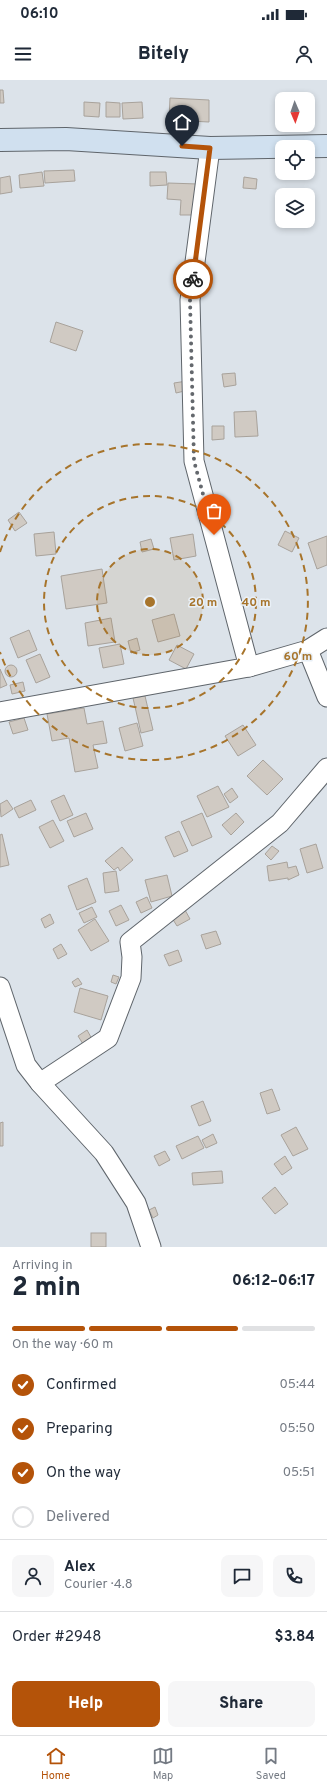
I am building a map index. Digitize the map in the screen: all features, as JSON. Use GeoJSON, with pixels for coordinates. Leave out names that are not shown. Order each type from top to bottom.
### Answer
{"type":"FeatureCollection","features":[{"type":"Feature","properties":{"kind":"main road"},"geometry":{"type":"LineString","coordinates":[[0,140],[66,139],[210,148],[327,146]]}},
{"type":"Feature","properties":{"kind":"street"},"geometry":{"type":"LineString","coordinates":[[210,148],[190,300],[194,461],[249,667]]}},
{"type":"Feature","properties":{"kind":"street"},"geometry":{"type":"LineString","coordinates":[[0,712],[249,667],[308,650],[327,638]]}},
{"type":"Feature","properties":{"kind":"street"},"geometry":{"type":"LineString","coordinates":[[308,650],[327,697]]}},
{"type":"Feature","properties":{"kind":"street"},"geometry":{"type":"LineString","coordinates":[[40,1083],[108,1038],[131,978],[132,957],[130,942],[280,823],[327,768]]}},
{"type":"Feature","properties":{"kind":"street"},"geometry":{"type":"LineString","coordinates":[[0,987],[26,1065],[40,1083],[104,1153],[136,1203],[151,1247]]}},
{"type":"Feature","properties":{"kind":"building"},"geometry":{"type":"Polygon","coordinates":[[[0,90],[3,90],[4,103],[0,103],[0,90]]]}},
{"type":"Feature","properties":{"kind":"building"},"geometry":{"type":"Polygon","coordinates":[[[170,98],[209,100],[209,122],[169,120],[170,98]]]}},
{"type":"Feature","properties":{"kind":"building"},"geometry":{"type":"Polygon","coordinates":[[[84,102],[100,103],[99,117],[84,116],[84,102]]]}},
{"type":"Feature","properties":{"kind":"building"},"geometry":{"type":"Polygon","coordinates":[[[106,102],[120,103],[120,117],[106,117],[106,102]]]}},
{"type":"Feature","properties":{"kind":"building"},"geometry":{"type":"Polygon","coordinates":[[[142,102],[143,118],[123,119],[122,103],[142,102]]]}},
{"type":"Feature","properties":{"kind":"building"},"geometry":{"type":"Polygon","coordinates":[[[74,170],[75,181],[45,183],[44,171],[74,170]]]}},
{"type":"Feature","properties":{"kind":"building"},"geometry":{"type":"Polygon","coordinates":[[[42,172],[44,186],[20,188],[19,175],[42,172]]]}},
{"type":"Feature","properties":{"kind":"building"},"geometry":{"type":"Polygon","coordinates":[[[150,172],[166,172],[167,185],[150,186],[150,172]]]}},
{"type":"Feature","properties":{"kind":"building"},"geometry":{"type":"Polygon","coordinates":[[[10,176],[12,192],[0,194],[0,178],[10,176]]]}},
{"type":"Feature","properties":{"kind":"building"},"geometry":{"type":"Polygon","coordinates":[[[244,177],[257,179],[256,189],[243,188],[244,177]]]}},
{"type":"Feature","properties":{"kind":"building"},"geometry":{"type":"Polygon","coordinates":[[[168,183],[198,184],[197,215],[180,215],[181,200],[167,199],[168,183]]]}},
{"type":"Feature","properties":{"kind":"building"},"geometry":{"type":"Polygon","coordinates":[[[56,322],[83,331],[76,351],[50,342],[56,322]]]}},
{"type":"Feature","properties":{"kind":"building"},"geometry":{"type":"Polygon","coordinates":[[[235,373],[236,385],[224,387],[222,374],[235,373]]]}},
{"type":"Feature","properties":{"kind":"building"},"geometry":{"type":"Polygon","coordinates":[[[187,381],[189,390],[176,393],[174,383],[187,381]]]}},
{"type":"Feature","properties":{"kind":"building"},"geometry":{"type":"Polygon","coordinates":[[[256,411],[258,436],[235,437],[234,412],[256,411]]]}},
{"type":"Feature","properties":{"kind":"building"},"geometry":{"type":"Polygon","coordinates":[[[212,426],[224,426],[224,439],[212,440],[212,426]]]}},
{"type":"Feature","properties":{"kind":"building"},"geometry":{"type":"Polygon","coordinates":[[[19,512],[27,523],[15,531],[8,520],[19,512]]]}},
{"type":"Feature","properties":{"kind":"building"},"geometry":{"type":"Polygon","coordinates":[[[285,531],[299,538],[292,552],[278,545],[285,531]]]}},
{"type":"Feature","properties":{"kind":"building"},"geometry":{"type":"Polygon","coordinates":[[[54,532],[56,554],[36,556],[34,534],[54,532]]]}},
{"type":"Feature","properties":{"kind":"building"},"geometry":{"type":"Polygon","coordinates":[[[193,534],[196,556],[174,560],[170,538],[193,534]]]}},
{"type":"Feature","properties":{"kind":"building"},"geometry":{"type":"Polygon","coordinates":[[[327,536],[327,565],[317,569],[308,543],[327,536]]]}},
{"type":"Feature","properties":{"kind":"building"},"geometry":{"type":"Polygon","coordinates":[[[151,539],[154,549],[142,552],[140,542],[151,539]]]}},
{"type":"Feature","properties":{"kind":"building"},"geometry":{"type":"Polygon","coordinates":[[[102,569],[107,603],[66,609],[61,576],[102,569]]]}},
{"type":"Feature","properties":{"kind":"building"},"geometry":{"type":"Polygon","coordinates":[[[174,614],[180,636],[158,642],[152,620],[174,614]]]}},
{"type":"Feature","properties":{"kind":"building"},"geometry":{"type":"Polygon","coordinates":[[[111,618],[115,642],[88,646],[85,623],[111,618]]]}},
{"type":"Feature","properties":{"kind":"building"},"geometry":{"type":"Polygon","coordinates":[[[29,630],[37,650],[18,658],[10,638],[29,630]]]}},
{"type":"Feature","properties":{"kind":"building"},"geometry":{"type":"Polygon","coordinates":[[[137,638],[140,650],[131,653],[128,641],[137,638]]]}},
{"type":"Feature","properties":{"kind":"building"},"geometry":{"type":"Polygon","coordinates":[[[120,644],[124,664],[103,668],[99,648],[120,644]]]}},
{"type":"Feature","properties":{"kind":"building"},"geometry":{"type":"Polygon","coordinates":[[[177,645],[194,654],[186,669],[169,660],[177,645]]]}},
{"type":"Feature","properties":{"kind":"building"},"geometry":{"type":"Polygon","coordinates":[[[40,654],[50,677],[36,683],[26,660],[40,654]]]}},
{"type":"Feature","properties":{"kind":"building"},"geometry":{"type":"Polygon","coordinates":[[[9,665],[13,665],[17,671],[13,677],[9,677],[5,673],[5,669],[9,665]]]}},
{"type":"Feature","properties":{"kind":"building"},"geometry":{"type":"Polygon","coordinates":[[[0,669],[7,685],[0,688],[0,669]]]}},
{"type":"Feature","properties":{"kind":"building"},"geometry":{"type":"Polygon","coordinates":[[[23,682],[25,691],[12,694],[10,685],[23,682]]]}},
{"type":"Feature","properties":{"kind":"building"},"geometry":{"type":"Polygon","coordinates":[[[145,696],[153,730],[141,733],[133,698],[145,696]]]}},
{"type":"Feature","properties":{"kind":"building"},"geometry":{"type":"Polygon","coordinates":[[[84,708],[87,724],[103,721],[107,743],[93,745],[98,768],[75,772],[69,738],[52,741],[47,714],[84,708]]]}},
{"type":"Feature","properties":{"kind":"building"},"geometry":{"type":"Polygon","coordinates":[[[24,718],[28,730],[13,734],[9,722],[24,718]]]}},
{"type":"Feature","properties":{"kind":"building"},"geometry":{"type":"Polygon","coordinates":[[[137,723],[143,746],[125,751],[119,728],[137,723]]]}},
{"type":"Feature","properties":{"kind":"building"},"geometry":{"type":"Polygon","coordinates":[[[243,725],[256,745],[238,756],[225,736],[243,725]]]}},
{"type":"Feature","properties":{"kind":"building"},"geometry":{"type":"Polygon","coordinates":[[[263,760],[283,779],[267,795],[247,776],[263,760]]]}},
{"type":"Feature","properties":{"kind":"building"},"geometry":{"type":"Polygon","coordinates":[[[218,786],[229,807],[207,817],[197,796],[218,786]]]}},
{"type":"Feature","properties":{"kind":"building"},"geometry":{"type":"Polygon","coordinates":[[[232,788],[238,797],[230,803],[224,794],[232,788]]]}},
{"type":"Feature","properties":{"kind":"building"},"geometry":{"type":"Polygon","coordinates":[[[64,795],[73,815],[60,821],[51,801],[64,795]]]}},
{"type":"Feature","properties":{"kind":"building"},"geometry":{"type":"Polygon","coordinates":[[[7,800],[13,809],[1,817],[0,804],[7,800]]]}},
{"type":"Feature","properties":{"kind":"building"},"geometry":{"type":"Polygon","coordinates":[[[31,800],[36,810],[19,818],[14,808],[31,800]]]}},
{"type":"Feature","properties":{"kind":"building"},"geometry":{"type":"Polygon","coordinates":[[[86,813],[93,829],[74,837],[67,821],[86,813]]]}},
{"type":"Feature","properties":{"kind":"building"},"geometry":{"type":"Polygon","coordinates":[[[202,813],[212,837],[192,846],[181,822],[202,813]]]}},
{"type":"Feature","properties":{"kind":"building"},"geometry":{"type":"Polygon","coordinates":[[[236,813],[244,822],[231,835],[222,825],[236,813]]]}},
{"type":"Feature","properties":{"kind":"building"},"geometry":{"type":"Polygon","coordinates":[[[53,820],[64,841],[50,848],[39,827],[53,820]]]}},
{"type":"Feature","properties":{"kind":"building"},"geometry":{"type":"Polygon","coordinates":[[[179,831],[188,851],[174,857],[165,837],[179,831]]]}},
{"type":"Feature","properties":{"kind":"building"},"geometry":{"type":"Polygon","coordinates":[[[2,834],[9,865],[0,867],[0,835],[2,834]]]}},
{"type":"Feature","properties":{"kind":"building"},"geometry":{"type":"Polygon","coordinates":[[[316,844],[323,868],[307,873],[300,849],[316,844]]]}},
{"type":"Feature","properties":{"kind":"building"},"geometry":{"type":"Polygon","coordinates":[[[272,846],[279,851],[271,860],[265,854],[272,846]]]}},
{"type":"Feature","properties":{"kind":"building"},"geometry":{"type":"Polygon","coordinates":[[[122,847],[133,860],[120,871],[118,867],[114,870],[105,861],[122,847]]]}},
{"type":"Feature","properties":{"kind":"building"},"geometry":{"type":"Polygon","coordinates":[[[287,862],[288,868],[296,866],[299,875],[288,880],[288,878],[269,881],[267,866],[287,862]]]}},
{"type":"Feature","properties":{"kind":"building"},"geometry":{"type":"Polygon","coordinates":[[[116,871],[119,891],[105,893],[103,873],[116,871]]]}},
{"type":"Feature","properties":{"kind":"building"},"geometry":{"type":"Polygon","coordinates":[[[167,875],[172,896],[151,902],[145,880],[167,875]]]}},
{"type":"Feature","properties":{"kind":"building"},"geometry":{"type":"Polygon","coordinates":[[[87,878],[96,902],[77,910],[68,886],[87,878]]]}},
{"type":"Feature","properties":{"kind":"building"},"geometry":{"type":"Polygon","coordinates":[[[147,897],[152,908],[141,913],[136,902],[147,897]]]}},
{"type":"Feature","properties":{"kind":"building"},"geometry":{"type":"Polygon","coordinates":[[[121,905],[129,920],[116,926],[109,911],[121,905]]]}},
{"type":"Feature","properties":{"kind":"building"},"geometry":{"type":"Polygon","coordinates":[[[92,907],[97,917],[84,923],[79,913],[92,907]]]}},
{"type":"Feature","properties":{"kind":"building"},"geometry":{"type":"Polygon","coordinates":[[[185,910],[190,919],[177,926],[172,918],[185,910]]]}},
{"type":"Feature","properties":{"kind":"building"},"geometry":{"type":"Polygon","coordinates":[[[50,914],[54,923],[45,928],[41,919],[50,914]]]}},
{"type":"Feature","properties":{"kind":"building"},"geometry":{"type":"Polygon","coordinates":[[[95,919],[109,941],[91,951],[78,930],[95,919]]]}},
{"type":"Feature","properties":{"kind":"building"},"geometry":{"type":"Polygon","coordinates":[[[216,931],[221,944],[206,949],[201,935],[216,931]]]}},
{"type":"Feature","properties":{"kind":"building"},"geometry":{"type":"Polygon","coordinates":[[[61,944],[67,954],[58,959],[53,949],[61,944]]]}},
{"type":"Feature","properties":{"kind":"building"},"geometry":{"type":"Polygon","coordinates":[[[178,950],[182,961],[169,966],[164,955],[178,950]]]}},
{"type":"Feature","properties":{"kind":"building"},"geometry":{"type":"Polygon","coordinates":[[[113,975],[119,977],[116,984],[111,982],[113,975]]]}},
{"type":"Feature","properties":{"kind":"building"},"geometry":{"type":"Polygon","coordinates":[[[78,978],[82,984],[75,987],[72,982],[78,978]]]}},
{"type":"Feature","properties":{"kind":"building"},"geometry":{"type":"Polygon","coordinates":[[[80,988],[108,996],[101,1020],[74,1012],[80,988]]]}},
{"type":"Feature","properties":{"kind":"building"},"geometry":{"type":"Polygon","coordinates":[[[87,1030],[92,1039],[83,1044],[78,1036],[87,1030]]]}},
{"type":"Feature","properties":{"kind":"building"},"geometry":{"type":"Polygon","coordinates":[[[272,1089],[280,1110],[267,1114],[260,1093],[272,1089]]]}},
{"type":"Feature","properties":{"kind":"building"},"geometry":{"type":"Polygon","coordinates":[[[203,1101],[211,1121],[199,1126],[191,1106],[203,1101]]]}},
{"type":"Feature","properties":{"kind":"building"},"geometry":{"type":"Polygon","coordinates":[[[3,1122],[3,1146],[0,1146],[0,1123],[3,1122]]]}},
{"type":"Feature","properties":{"kind":"building"},"geometry":{"type":"Polygon","coordinates":[[[296,1127],[308,1149],[293,1156],[281,1135],[296,1127]]]}},
{"type":"Feature","properties":{"kind":"building"},"geometry":{"type":"Polygon","coordinates":[[[213,1134],[217,1143],[206,1148],[202,1140],[213,1134]]]}},
{"type":"Feature","properties":{"kind":"building"},"geometry":{"type":"Polygon","coordinates":[[[198,1136],[204,1148],[182,1159],[176,1146],[198,1136]]]}},
{"type":"Feature","properties":{"kind":"building"},"geometry":{"type":"Polygon","coordinates":[[[165,1151],[170,1160],[159,1166],[154,1156],[165,1151]]]}},
{"type":"Feature","properties":{"kind":"building"},"geometry":{"type":"Polygon","coordinates":[[[285,1156],[292,1168],[282,1175],[274,1164],[285,1156]]]}},
{"type":"Feature","properties":{"kind":"building"},"geometry":{"type":"Polygon","coordinates":[[[222,1171],[223,1183],[193,1185],[192,1173],[222,1171]]]}},
{"type":"Feature","properties":{"kind":"building"},"geometry":{"type":"Polygon","coordinates":[[[275,1187],[288,1204],[275,1214],[262,1198],[275,1187]]]}},
{"type":"Feature","properties":{"kind":"building"},"geometry":{"type":"Polygon","coordinates":[[[155,1207],[158,1215],[153,1218],[149,1210],[155,1207]]]}},
{"type":"Feature","properties":{"kind":"building"},"geometry":{"type":"Polygon","coordinates":[[[91,1233],[106,1233],[106,1247],[91,1247],[91,1233]]]}},
{"type":"Feature","properties":{"kind":"way so far"},"geometry":{"type":"LineString","coordinates":[[193,279],[190,300],[194,461],[214,535]]}},
{"type":"Feature","properties":{"kind":"route"},"geometry":{"type":"LineString","coordinates":[[182,146],[210,148],[193,279]]}}]}
